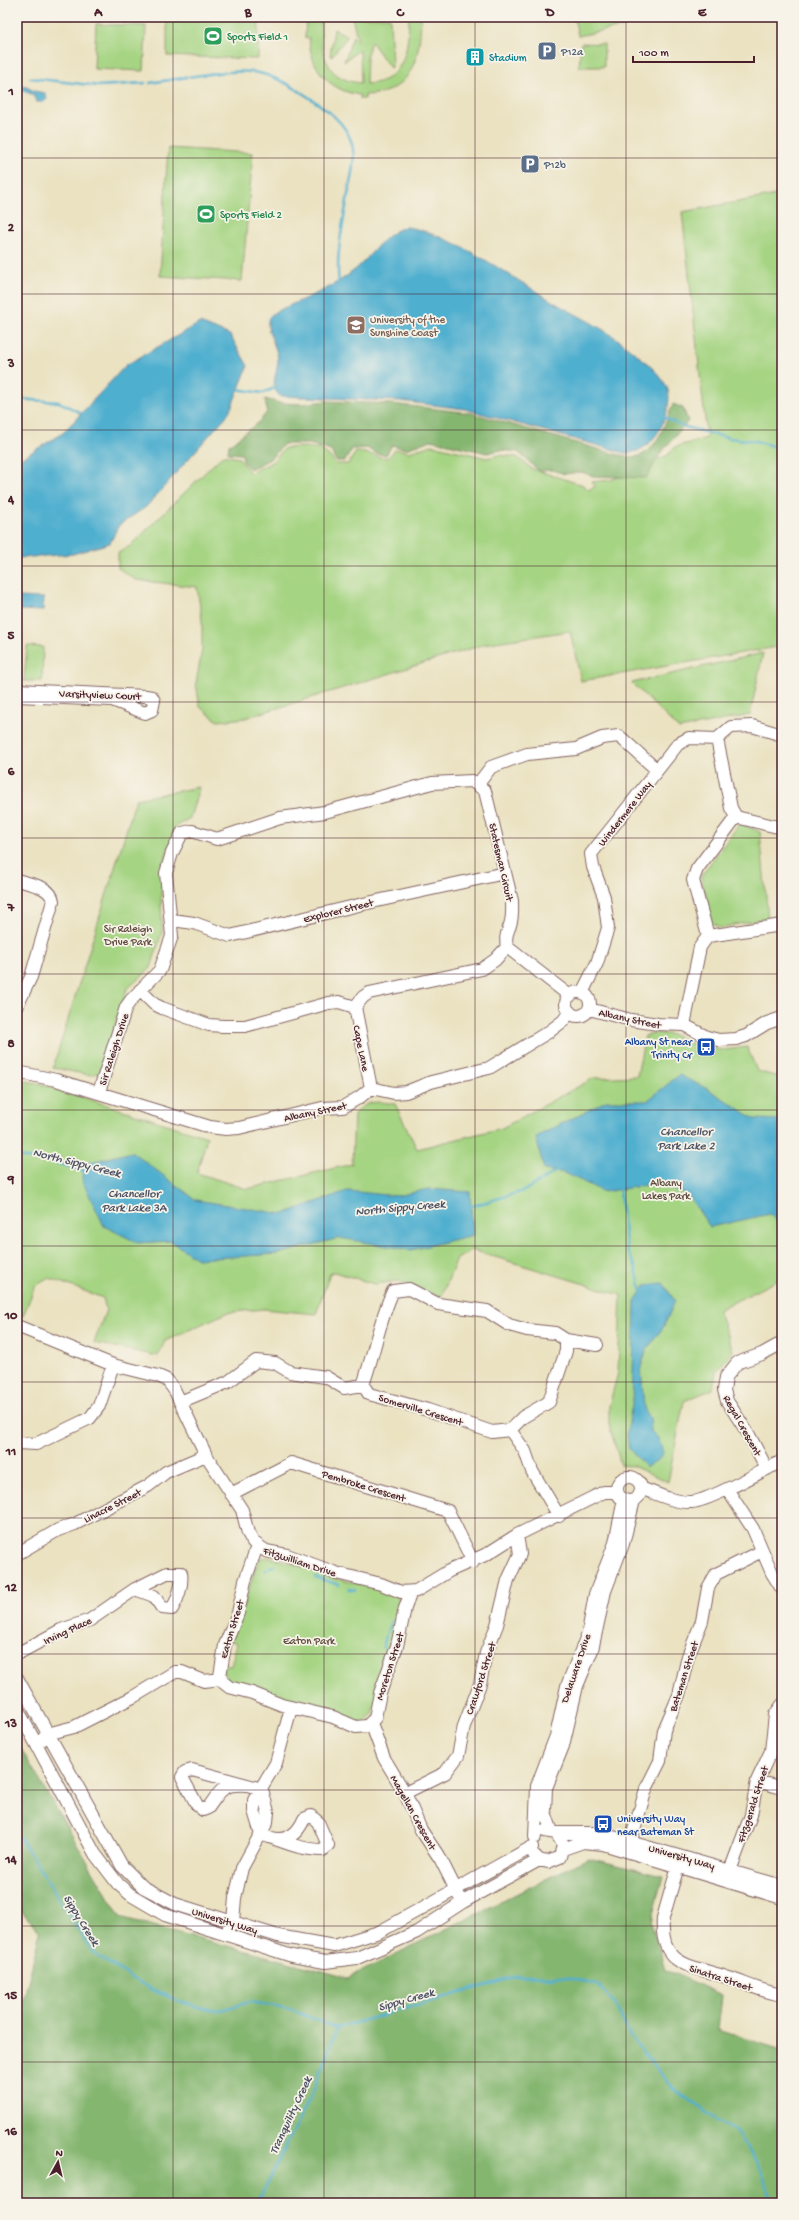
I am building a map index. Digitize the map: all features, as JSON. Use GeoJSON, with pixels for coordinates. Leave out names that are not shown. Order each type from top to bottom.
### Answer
{"type":"FeatureCollection","features":[{"type":"Feature","properties":{"kind":"street","name":"Varsityview Court"},"geometry":{"type":"LineString","coordinates":[[20,693],[112,697]]}},
{"type":"Feature","properties":{"kind":"street"},"geometry":{"type":"LineString","coordinates":[[782,735],[752,726],[732,726],[717,739],[731,808],[736,817],[782,828]]}},
{"type":"Feature","properties":{"kind":"street"},"geometry":{"type":"LineString","coordinates":[[478,784],[492,768],[527,754],[576,749],[602,738],[619,736],[657,770]]}},
{"type":"Feature","properties":{"kind":"street","name":"Windermere Way"},"geometry":{"type":"LineString","coordinates":[[576,995],[597,963],[608,928],[604,897],[593,868],[591,854],[678,744],[689,738],[717,739]]}},
{"type":"Feature","properties":{"kind":"street","name":"Sir Raleigh Drive"},"geometry":{"type":"LineString","coordinates":[[99,1092],[126,1007],[160,970],[172,936],[172,920],[166,873],[172,853],[182,833],[192,831],[217,839],[273,820],[325,812],[432,783],[472,781],[478,784]]}},
{"type":"Feature","properties":{"kind":"street","name":"Statesman Circuit"},"geometry":{"type":"LineString","coordinates":[[478,784],[485,791],[512,901],[510,925],[505,935],[507,947]]}},
{"type":"Feature","properties":{"kind":"street"},"geometry":{"type":"LineString","coordinates":[[708,936],[693,880],[697,869],[736,817]]}},
{"type":"Feature","properties":{"kind":"street","name":"Explorer Street"},"geometry":{"type":"LineString","coordinates":[[172,920],[194,923],[230,936],[363,904],[505,873]]}},
{"type":"Feature","properties":{"kind":"street"},"geometry":{"type":"LineString","coordinates":[[17,880],[46,889],[50,893],[53,901],[31,977],[17,1006]]}},
{"type":"Feature","properties":{"kind":"street"},"geometry":{"type":"LineString","coordinates":[[684,1026],[700,947],[708,936],[782,925]]}},
{"type":"Feature","properties":{"kind":"street"},"geometry":{"type":"LineString","coordinates":[[140,990],[154,1004],[209,1025],[245,1026],[329,1003],[339,1002],[355,1007],[362,997],[369,993],[482,969],[495,960],[507,947],[576,995],[589,1000],[589,1009],[582,1015],[574,1015],[570,1012],[567,1004],[576,995]]}},
{"type":"Feature","properties":{"kind":"street","name":"Cape Lane"},"geometry":{"type":"LineString","coordinates":[[355,1007],[371,1088]]}},
{"type":"Feature","properties":{"kind":"street","name":"Albany Street"},"geometry":{"type":"LineString","coordinates":[[589,1009],[631,1020],[684,1026],[712,1039],[728,1041],[746,1036],[767,1023],[782,1018]]}},
{"type":"Feature","properties":{"kind":"street"},"geometry":{"type":"LineString","coordinates":[[371,1088],[394,1093],[406,1092],[423,1084],[489,1068],[550,1032],[563,1021],[570,1012]]}},
{"type":"Feature","properties":{"kind":"street","name":"Albany Street"},"geometry":{"type":"LineString","coordinates":[[17,1072],[56,1080],[190,1121],[226,1129],[322,1108],[343,1107],[360,1097],[371,1088]]}},
{"type":"Feature","properties":{"kind":"street"},"geometry":{"type":"LineString","coordinates":[[180,1402],[228,1382],[256,1361],[275,1362],[290,1372],[326,1378],[344,1388],[363,1385],[374,1353],[381,1321],[393,1291],[408,1289],[438,1304],[487,1311],[509,1325],[527,1330],[555,1333],[566,1340],[597,1345]]}},
{"type":"Feature","properties":{"kind":"street","name":"Fitzwilliam Drive"},"geometry":{"type":"LineString","coordinates":[[17,1326],[113,1365],[163,1378],[175,1391],[206,1455],[242,1510],[249,1535],[260,1548],[287,1555],[326,1570],[407,1592]]}},
{"type":"Feature","properties":{"kind":"street"},"geometry":{"type":"LineString","coordinates":[[559,1516],[532,1472],[525,1450],[510,1430],[523,1417],[549,1402],[566,1351],[566,1340]]}},
{"type":"Feature","properties":{"kind":"street","name":"Regal Crescent"},"geometry":{"type":"LineString","coordinates":[[766,1469],[750,1435],[727,1401],[724,1390],[726,1377],[737,1363],[762,1354],[782,1343]]}},
{"type":"Feature","properties":{"kind":"street"},"geometry":{"type":"LineString","coordinates":[[17,1443],[27,1445],[36,1444],[90,1418],[99,1406],[113,1365]]}},
{"type":"Feature","properties":{"kind":"street","name":"Somerville Crescent"},"geometry":{"type":"LineString","coordinates":[[363,1385],[369,1394],[422,1408],[492,1432],[510,1430]]}},
{"type":"Feature","properties":{"kind":"street","name":"Linacre Street"},"geometry":{"type":"LineString","coordinates":[[17,1554],[58,1530],[75,1524],[148,1486],[166,1472],[206,1455]]}},
{"type":"Feature","properties":{"kind":"street"},"geometry":{"type":"LineString","coordinates":[[641,1488],[680,1502],[694,1502],[726,1489],[782,1461]]}},
{"type":"Feature","properties":{"kind":"street","name":"Pembroke Crescent"},"geometry":{"type":"LineString","coordinates":[[232,1494],[291,1463],[448,1511],[473,1562]]}},
{"type":"Feature","properties":{"kind":"street"},"geometry":{"type":"LineString","coordinates":[[407,1592],[422,1589],[449,1571],[473,1562],[514,1537],[559,1516],[604,1492],[625,1497],[640,1494],[641,1488],[636,1479],[627,1477],[620,1481],[625,1497]]}},
{"type":"Feature","properties":{"kind":"street"},"geometry":{"type":"LineString","coordinates":[[726,1489],[752,1529],[762,1551],[780,1583]]}},
{"type":"Feature","properties":{"kind":"street","name":"Delaware Drive"},"geometry":{"type":"LineString","coordinates":[[554,1833],[544,1812],[546,1788],[563,1746],[577,1686],[592,1650],[605,1591],[623,1544],[625,1497]]}},
{"type":"Feature","properties":{"kind":"street","name":"Delaware Drive"},"geometry":{"type":"LineString","coordinates":[[534,1842],[537,1786],[556,1736],[567,1686],[588,1633],[598,1586],[615,1543],[625,1497]]}},
{"type":"Feature","properties":{"kind":"street","name":"Crawford Street"},"geometry":{"type":"LineString","coordinates":[[405,1793],[445,1773],[457,1758],[466,1721],[480,1684],[487,1649],[497,1625],[508,1580],[521,1553],[514,1537]]}},
{"type":"Feature","properties":{"kind":"street","name":"Eaton Street"},"geometry":{"type":"LineString","coordinates":[[220,1676],[225,1645],[237,1616],[245,1581],[252,1562],[260,1548]]}},
{"type":"Feature","properties":{"kind":"street","name":"Bateman Street"},"geometry":{"type":"LineString","coordinates":[[630,1846],[646,1789],[660,1761],[664,1730],[679,1696],[688,1656],[702,1621],[708,1588],[716,1574],[762,1551]]}},
{"type":"Feature","properties":{"kind":"street","name":"Irving Place"},"geometry":{"type":"LineString","coordinates":[[17,1654],[61,1630],[90,1620],[136,1589]]}},
{"type":"Feature","properties":{"kind":"street","name":"Moreton Street"},"geometry":{"type":"LineString","coordinates":[[368,1725],[375,1718],[381,1687],[397,1646],[407,1592]]}},
{"type":"Feature","properties":{"kind":"street"},"geometry":{"type":"LineString","coordinates":[[37,1746],[141,1693],[173,1672],[180,1672],[197,1678],[220,1676],[228,1687],[252,1693],[291,1708],[333,1717],[356,1727],[368,1725]]}},
{"type":"Feature","properties":{"kind":"street","name":"University Way"},"geometry":{"type":"LineString","coordinates":[[17,1678],[50,1740],[122,1866],[132,1877],[143,1887],[164,1899],[278,1936],[334,1946],[379,1932],[456,1890],[534,1842]]}},
{"type":"Feature","properties":{"kind":"street","name":"Fitzgerald Street"},"geometry":{"type":"LineString","coordinates":[[728,1875],[751,1815],[757,1781],[771,1751],[776,1715],[782,1705]]}},
{"type":"Feature","properties":{"kind":"street","name":"University Way"},"geometry":{"type":"LineString","coordinates":[[17,1708],[95,1854],[118,1884],[131,1895],[165,1915],[292,1956],[325,1962],[357,1958],[417,1932],[463,1902],[539,1860]]}},
{"type":"Feature","properties":{"kind":"street"},"geometry":{"type":"LineString","coordinates":[[223,1934],[245,1860],[266,1836],[254,1807],[256,1796],[276,1763],[291,1708]]}},
{"type":"Feature","properties":{"kind":"street","name":"Magellan Crescent"},"geometry":{"type":"LineString","coordinates":[[368,1725],[388,1767],[405,1793],[421,1830],[441,1860],[463,1902]]}},
{"type":"Feature","properties":{"kind":"street"},"geometry":{"type":"LineString","coordinates":[[246,1785],[232,1785],[221,1789],[208,1808],[203,1810],[197,1806],[182,1777],[185,1772],[192,1770],[262,1788]]}},
{"type":"Feature","properties":{"kind":"street"},"geometry":{"type":"LineString","coordinates":[[757,1781],[782,1788]]}},
{"type":"Feature","properties":{"kind":"street"},"geometry":{"type":"LineString","coordinates":[[543,1832],[554,1833],[562,1840],[564,1849],[560,1857],[552,1862],[539,1860],[534,1855],[534,1842],[543,1832]]}},
{"type":"Feature","properties":{"kind":"street","name":"University Way"},"geometry":{"type":"LineString","coordinates":[[554,1833],[599,1833],[630,1846],[728,1875],[782,1886]]}},
{"type":"Feature","properties":{"kind":"street","name":"University Way"},"geometry":{"type":"LineString","coordinates":[[564,1849],[578,1843],[595,1842],[630,1846]]}},
{"type":"Feature","properties":{"kind":"street","name":"Sinatra Street"},"geometry":{"type":"LineString","coordinates":[[680,1861],[663,1918],[662,1928],[665,1941],[672,1954],[686,1966],[782,1995]]}},
{"type":"Feature","properties":{"kind":"street","name":"University Way"},"geometry":{"type":"LineString","coordinates":[[728,1875],[782,1898]]}},
{"type":"Feature","properties":{"kind":"green space","name":"Sports Field 1"},"geometry":{"type":"Polygon","coordinates":[[[167,17],[259,17],[258,59],[167,56],[167,17]]]}},
{"type":"Feature","properties":{"kind":"green space"},"geometry":{"type":"Polygon","coordinates":[[[306,17],[321,17],[321,40],[326,60],[331,69],[338,76],[348,81],[361,83],[360,49],[344,62],[353,36],[358,41],[352,17],[390,17],[392,67],[390,68],[371,41],[367,55],[366,84],[379,82],[389,77],[397,70],[406,51],[409,17],[421,17],[419,45],[411,70],[404,80],[394,88],[381,93],[365,95],[365,99],[360,99],[360,95],[349,93],[340,89],[324,77],[313,59],[309,38],[305,38],[306,17]]]}},
{"type":"Feature","properties":{"kind":"green space"},"geometry":{"type":"Polygon","coordinates":[[[574,17],[668,17],[578,36],[574,17]]]}},
{"type":"Feature","properties":{"kind":"green space"},"geometry":{"type":"Polygon","coordinates":[[[96,24],[146,26],[144,71],[94,69],[96,24]]]}},
{"type":"Feature","properties":{"kind":"green space"},"geometry":{"type":"Polygon","coordinates":[[[334,29],[348,36],[331,57],[330,56],[334,29]]]}},
{"type":"Feature","properties":{"kind":"green space"},"geometry":{"type":"Polygon","coordinates":[[[581,43],[604,44],[604,67],[579,67],[581,43]]]}},
{"type":"Feature","properties":{"kind":"green space","name":"Sports Field 2"},"geometry":{"type":"Polygon","coordinates":[[[168,148],[253,153],[242,281],[160,276],[168,148]]]}},
{"type":"Feature","properties":{"kind":"green space"},"geometry":{"type":"Polygon","coordinates":[[[782,194],[782,646],[581,681],[570,631],[489,643],[245,718],[218,721],[200,707],[196,683],[202,650],[202,620],[197,587],[136,580],[118,568],[118,553],[130,546],[223,455],[239,458],[250,473],[272,462],[285,448],[314,448],[325,453],[336,464],[348,464],[356,452],[387,458],[396,449],[409,452],[432,445],[487,458],[499,455],[517,457],[532,469],[583,485],[588,490],[596,486],[591,482],[611,480],[668,455],[675,447],[707,438],[682,212],[782,194]]]}},
{"type":"Feature","properties":{"kind":"green space"},"geometry":{"type":"Polygon","coordinates":[[[265,399],[280,403],[302,404],[326,401],[391,404],[471,413],[615,454],[631,457],[641,455],[648,451],[654,444],[663,428],[673,404],[683,408],[688,421],[660,454],[646,478],[593,476],[581,472],[565,474],[552,470],[539,471],[518,452],[501,450],[487,453],[431,440],[406,449],[392,445],[386,455],[377,454],[367,448],[352,449],[345,461],[336,461],[331,451],[310,444],[284,444],[270,459],[250,469],[243,461],[242,454],[228,453],[229,445],[259,422],[267,412],[265,399]]]}},
{"type":"Feature","properties":{"kind":"green space"},"geometry":{"type":"Polygon","coordinates":[[[27,646],[43,647],[42,681],[24,681],[27,646]]]}},
{"type":"Feature","properties":{"kind":"green space"},"geometry":{"type":"Polygon","coordinates":[[[763,653],[750,715],[679,729],[632,683],[763,653]]]}},
{"type":"Feature","properties":{"kind":"green space","name":"Sir Raleigh Drive Park"},"geometry":{"type":"Polygon","coordinates":[[[199,787],[190,818],[176,826],[163,866],[161,894],[162,932],[151,968],[127,989],[99,1073],[90,1075],[53,1068],[136,799],[199,787]]]}},
{"type":"Feature","properties":{"kind":"green space"},"geometry":{"type":"Polygon","coordinates":[[[740,823],[760,832],[768,918],[720,928],[712,923],[701,876],[740,823]]]}},
{"type":"Feature","properties":{"kind":"green space","name":"Albany Lakes Park"},"geometry":{"type":"Polygon","coordinates":[[[658,1033],[675,1035],[696,1046],[723,1050],[747,1047],[757,1071],[782,1078],[782,1278],[718,1310],[733,1351],[716,1372],[713,1389],[684,1401],[668,1482],[633,1466],[621,1465],[609,1425],[609,1406],[618,1373],[621,1295],[472,1250],[457,1259],[441,1297],[399,1281],[374,1284],[335,1272],[330,1273],[316,1314],[263,1309],[226,1313],[165,1341],[158,1356],[94,1343],[106,1310],[103,1298],[49,1278],[35,1286],[23,1316],[17,1314],[17,1080],[38,1083],[207,1137],[197,1173],[247,1189],[352,1164],[354,1114],[368,1104],[383,1102],[395,1104],[417,1149],[502,1128],[594,1078],[637,1076],[645,1036],[658,1033]]]}},
{"type":"Feature","properties":{"kind":"green space","name":"Eaton Park"},"geometry":{"type":"Polygon","coordinates":[[[267,1557],[341,1580],[381,1589],[395,1596],[399,1600],[401,1607],[400,1615],[372,1713],[362,1724],[230,1683],[223,1670],[225,1665],[231,1666],[237,1643],[231,1641],[259,1559],[267,1557]]]}},
{"type":"Feature","properties":{"kind":"green space"},"geometry":{"type":"Polygon","coordinates":[[[17,1742],[120,1917],[348,1978],[588,1858],[663,1876],[651,1922],[665,1969],[722,1995],[718,2030],[782,2050],[782,2203],[17,2203],[17,2028],[40,1932],[17,1906],[17,1742]]]}},
{"type":"Feature","properties":{"kind":"water"},"geometry":{"type":"Polygon","coordinates":[[[23,85],[34,91],[45,93],[47,99],[44,102],[37,102],[32,94],[20,90],[23,85]]]}},
{"type":"Feature","properties":{"kind":"water"},"geometry":{"type":"Polygon","coordinates":[[[407,227],[425,231],[482,258],[552,301],[604,330],[645,362],[662,379],[666,385],[669,396],[668,407],[660,429],[650,443],[631,453],[625,453],[465,409],[400,401],[280,396],[275,389],[274,384],[278,356],[268,327],[268,320],[270,316],[275,312],[339,281],[358,267],[380,243],[392,233],[407,227]]]}},
{"type":"Feature","properties":{"kind":"water"},"geometry":{"type":"Polygon","coordinates":[[[200,323],[230,335],[248,366],[229,413],[146,507],[119,525],[110,543],[73,554],[17,558],[17,461],[63,433],[126,365],[200,323]]]}},
{"type":"Feature","properties":{"kind":"water"},"geometry":{"type":"Polygon","coordinates":[[[17,597],[44,598],[43,611],[17,610],[17,597]]]}},
{"type":"Feature","properties":{"kind":"water","name":"Chancellor Park Lake 2"},"geometry":{"type":"Polygon","coordinates":[[[679,1075],[708,1089],[755,1119],[782,1120],[782,1227],[770,1214],[710,1227],[687,1194],[653,1184],[604,1192],[565,1173],[544,1170],[536,1137],[606,1101],[647,1101],[679,1075]]]}},
{"type":"Feature","properties":{"kind":"water","name":"Chancellor Park Lake 3A"},"geometry":{"type":"Polygon","coordinates":[[[132,1152],[196,1200],[283,1214],[347,1191],[397,1196],[428,1189],[470,1192],[473,1235],[411,1250],[339,1238],[278,1254],[197,1259],[171,1241],[138,1243],[104,1226],[82,1180],[83,1164],[132,1152]]]}},
{"type":"Feature","properties":{"kind":"water"},"geometry":{"type":"Polygon","coordinates":[[[663,1283],[675,1301],[664,1326],[646,1351],[641,1367],[644,1408],[650,1418],[651,1431],[658,1438],[663,1452],[658,1461],[646,1467],[629,1449],[627,1433],[632,1404],[635,1301],[645,1285],[663,1283]]]}},
{"type":"Feature","properties":{"kind":"waterway"},"geometry":{"type":"LineString","coordinates":[[150,83],[229,72],[253,72],[271,76],[296,89],[332,114],[342,124],[352,143],[354,160],[339,249],[339,285]]}},
{"type":"Feature","properties":{"kind":"waterway"},"geometry":{"type":"LineString","coordinates":[[30,78],[99,86],[145,83]]}},
{"type":"Feature","properties":{"kind":"waterway"},"geometry":{"type":"LineString","coordinates":[[236,389],[263,393],[277,387]]}},
{"type":"Feature","properties":{"kind":"waterway"},"geometry":{"type":"LineString","coordinates":[[17,399],[59,402],[83,414]]}},
{"type":"Feature","properties":{"kind":"waterway"},"geometry":{"type":"LineString","coordinates":[[664,417],[681,426],[729,438],[756,441],[782,449]]}},
{"type":"Feature","properties":{"kind":"waterway","name":"North Sippy Creek"},"geometry":{"type":"LineString","coordinates":[[17,1157],[49,1161],[85,1171]]}},
{"type":"Feature","properties":{"kind":"waterway","name":"North Sippy Creek"},"geometry":{"type":"LineString","coordinates":[[469,1207],[524,1191],[558,1170]]}},
{"type":"Feature","properties":{"kind":"waterway"},"geometry":{"type":"LineString","coordinates":[[619,1186],[627,1250],[634,1263],[642,1292]]}},
{"type":"Feature","properties":{"kind":"waterway"},"geometry":{"type":"LineString","coordinates":[[270,1567],[274,1566]]}},
{"type":"Feature","properties":{"kind":"waterway"},"geometry":{"type":"LineString","coordinates":[[315,1577],[339,1585]]}},
{"type":"Feature","properties":{"kind":"waterway"},"geometry":{"type":"LineString","coordinates":[[349,1589],[355,1590]]}},
{"type":"Feature","properties":{"kind":"waterway"},"geometry":{"type":"LineString","coordinates":[[387,1633],[391,1621]]}},
{"type":"Feature","properties":{"kind":"waterway"},"geometry":{"type":"LineString","coordinates":[[383,1648],[386,1636]]}},
{"type":"Feature","properties":{"kind":"waterway","name":"Sippy Creek"},"geometry":{"type":"LineString","coordinates":[[17,1833],[94,1954],[150,1989],[195,2007],[220,2010],[250,2002],[286,2008],[337,2028],[519,1976],[562,1977],[597,1984],[615,2005],[631,2037],[672,2088],[736,2131],[756,2162],[773,2203]]}},
{"type":"Feature","properties":{"kind":"waterway","name":"Tranquility Creek"},"geometry":{"type":"LineString","coordinates":[[251,2203],[261,2196],[311,2096],[337,2028]]}},
{"type":"Feature","properties":{"kind":"place","name":"Sports Field 1"},"geometry":{"type":"Point","coordinates":[213,36]}},
{"type":"Feature","properties":{"kind":"place","name":"P12a"},"geometry":{"type":"Point","coordinates":[547,51]}},
{"type":"Feature","properties":{"kind":"place","name":"Stadium"},"geometry":{"type":"Point","coordinates":[475,57]}},
{"type":"Feature","properties":{"kind":"place","name":"P12b"},"geometry":{"type":"Point","coordinates":[530,164]}},
{"type":"Feature","properties":{"kind":"place","name":"Sports Field 2"},"geometry":{"type":"Point","coordinates":[206,214]}},
{"type":"Feature","properties":{"kind":"place","name":"University of the Sunshine Coast"},"geometry":{"type":"Point","coordinates":[356,325]}},
{"type":"Feature","properties":{"kind":"place","name":"Albany St near Trinity Cr"},"geometry":{"type":"Point","coordinates":[706,1047]}},
{"type":"Feature","properties":{"kind":"place","name":"University Way near Bateman St"},"geometry":{"type":"Point","coordinates":[603,1824]}}]}
